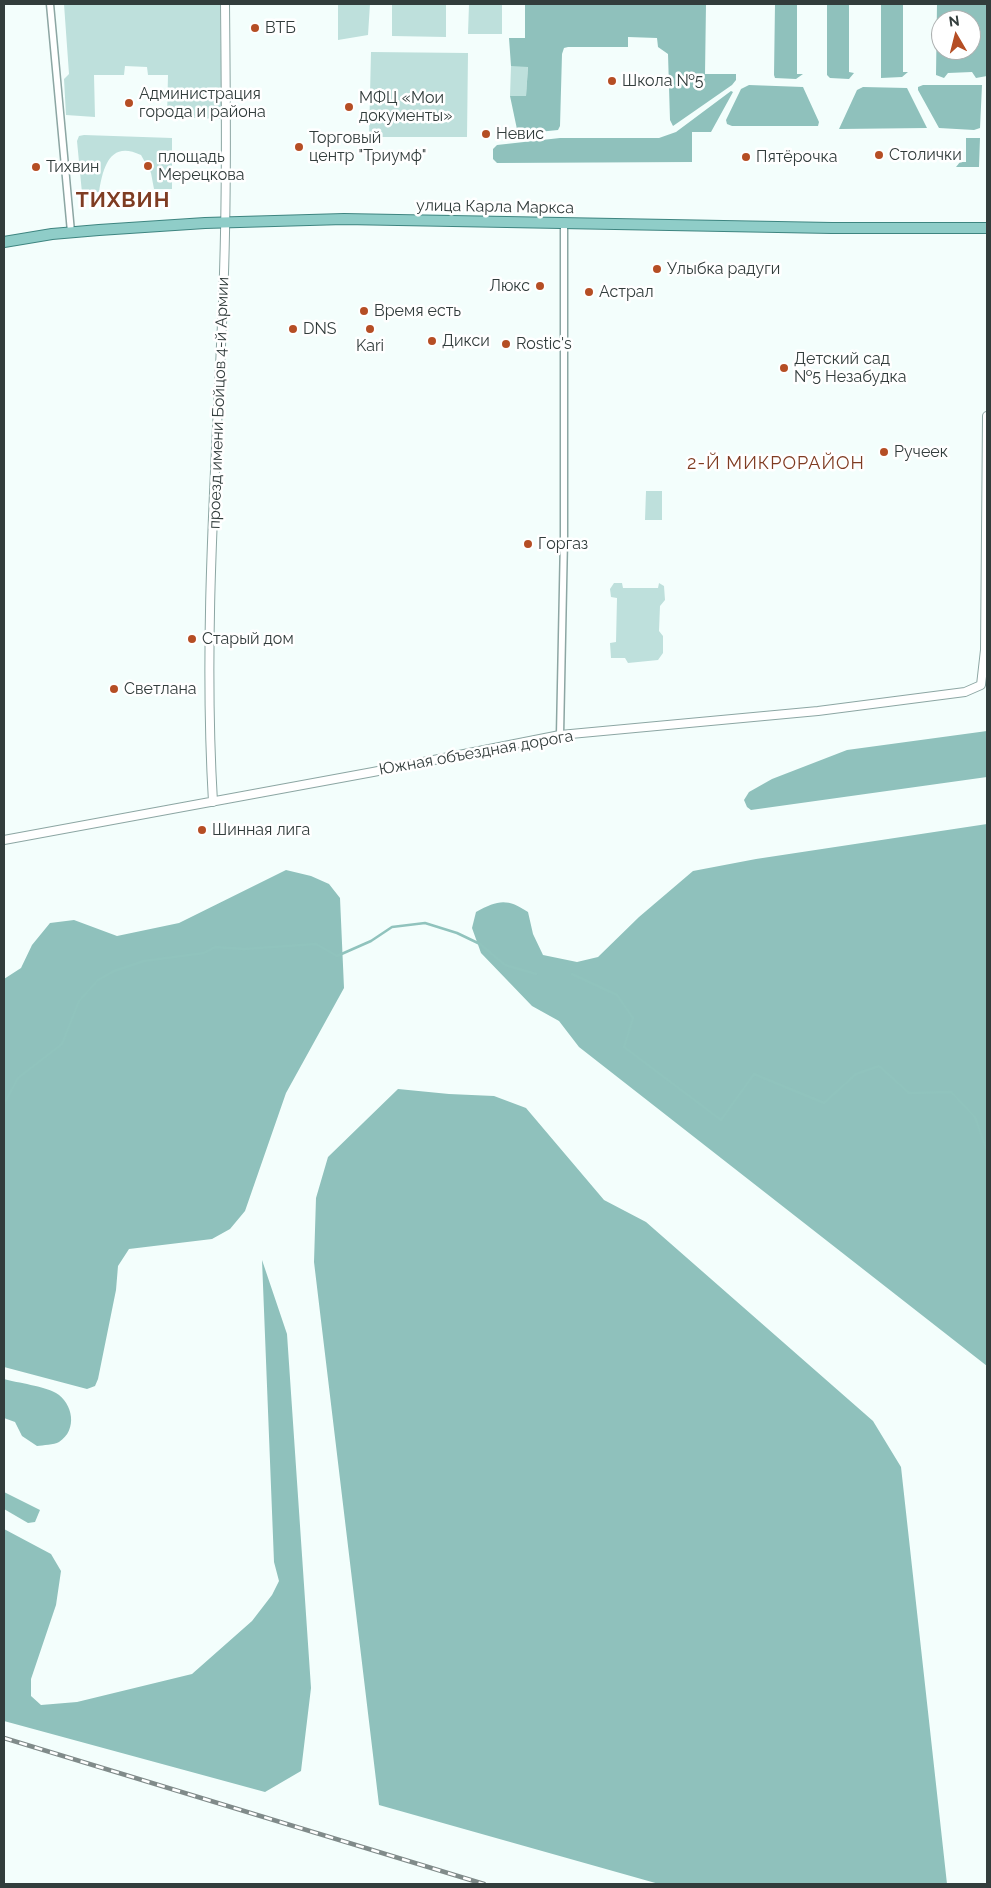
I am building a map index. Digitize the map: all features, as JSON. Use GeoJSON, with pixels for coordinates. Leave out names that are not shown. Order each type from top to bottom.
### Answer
{"type":"FeatureCollection","features":[{"type":"Feature","properties":{"kind":"main road","name":"улица Карла Маркса"},"geometry":{"type":"LineString","coordinates":[[4,242],[71,232],[225,223],[344,219],[564,224],[987,228]]}},
{"type":"Feature","properties":{"kind":"street"},"geometry":{"type":"LineString","coordinates":[[50,4],[71,232]]}},
{"type":"Feature","properties":{"kind":"street","name":"проезд имени Бойцов 4-й Армии"},"geometry":{"type":"LineString","coordinates":[[213,802],[211,769],[212,569],[225,223],[225,4]]}},
{"type":"Feature","properties":{"kind":"street"},"geometry":{"type":"LineString","coordinates":[[560,735],[564,538],[564,224]]}},
{"type":"Feature","properties":{"kind":"street","name":"Южная объездная дорога"},"geometry":{"type":"LineString","coordinates":[[4,840],[560,735],[834,709],[965,692],[981,685],[985,650],[987,416]]}},
{"type":"Feature","properties":{"kind":"shaded area"},"geometry":{"type":"Polygon","coordinates":[[[64,4],[220,4],[222,119],[167,117],[168,75],[148,75],[147,67],[125,66],[124,75],[94,75],[95,117],[66,115],[64,79],[69,74],[64,4]]]}},
{"type":"Feature","properties":{"kind":"shaded area"},"geometry":{"type":"Polygon","coordinates":[[[338,4],[370,4],[368,35],[338,40],[338,4]]]}},
{"type":"Feature","properties":{"kind":"shaded area"},"geometry":{"type":"Polygon","coordinates":[[[392,4],[446,4],[446,37],[392,36],[392,4]]]}},
{"type":"Feature","properties":{"kind":"shaded area"},"geometry":{"type":"Polygon","coordinates":[[[469,4],[502,4],[502,34],[468,34],[469,4]]]}},
{"type":"Feature","properties":{"kind":"shaded area"},"geometry":{"type":"Polygon","coordinates":[[[525,4],[706,4],[705,74],[736,74],[736,80],[732,85],[673,126],[670,120],[668,54],[658,47],[657,38],[628,37],[628,47],[568,47],[564,48],[562,54],[560,126],[558,130],[518,134],[510,96],[526,96],[528,67],[511,66],[509,38],[525,38],[525,4]]]}},
{"type":"Feature","properties":{"kind":"shaded area"},"geometry":{"type":"Polygon","coordinates":[[[775,4],[797,4],[797,74],[803,74],[796,79],[775,78],[774,75],[775,4]]]}},
{"type":"Feature","properties":{"kind":"shaded area"},"geometry":{"type":"Polygon","coordinates":[[[827,4],[849,4],[849,72],[854,73],[849,79],[830,78],[827,75],[827,4]]]}},
{"type":"Feature","properties":{"kind":"shaded area"},"geometry":{"type":"Polygon","coordinates":[[[881,4],[903,4],[903,72],[908,72],[902,77],[881,78],[881,4]]]}},
{"type":"Feature","properties":{"kind":"shaded area"},"geometry":{"type":"Polygon","coordinates":[[[937,4],[986,4],[987,76],[976,78],[972,72],[948,73],[944,78],[936,75],[936,60],[981,60],[981,10],[937,10],[937,4]]]}},
{"type":"Feature","properties":{"kind":"shaded area"},"geometry":{"type":"Polygon","coordinates":[[[371,52],[468,53],[467,137],[369,137],[371,52]]]}},
{"type":"Feature","properties":{"kind":"shaded area"},"geometry":{"type":"Polygon","coordinates":[[[511,66],[528,66],[526,96],[510,96],[511,66]]]}},
{"type":"Feature","properties":{"kind":"shaded area"},"geometry":{"type":"Polygon","coordinates":[[[749,85],[803,87],[819,122],[818,126],[732,126],[727,124],[726,120],[741,89],[749,85]]]}},
{"type":"Feature","properties":{"kind":"shaded area"},"geometry":{"type":"Polygon","coordinates":[[[923,85],[982,85],[980,128],[974,130],[939,128],[918,90],[918,87],[923,85]]]}},
{"type":"Feature","properties":{"kind":"shaded area"},"geometry":{"type":"Polygon","coordinates":[[[863,87],[907,88],[927,128],[839,129],[857,90],[863,87]]]}},
{"type":"Feature","properties":{"kind":"shaded area"},"geometry":{"type":"Polygon","coordinates":[[[731,91],[733,92],[711,132],[692,132],[692,162],[497,163],[493,159],[493,149],[497,145],[560,138],[659,138],[676,132],[731,91]]]}},
{"type":"Feature","properties":{"kind":"shaded area"},"geometry":{"type":"Polygon","coordinates":[[[79,136],[172,138],[172,189],[154,189],[151,173],[141,155],[130,151],[122,151],[110,158],[106,165],[99,192],[82,193],[77,141],[79,136]]]}},
{"type":"Feature","properties":{"kind":"shaded area"},"geometry":{"type":"Polygon","coordinates":[[[966,138],[980,138],[979,167],[956,167],[960,162],[966,162],[966,138]]]}},
{"type":"Feature","properties":{"kind":"shaded area"},"geometry":{"type":"Polygon","coordinates":[[[646,491],[662,491],[662,520],[645,520],[646,491]]]}},
{"type":"Feature","properties":{"kind":"shaded area"},"geometry":{"type":"Polygon","coordinates":[[[614,583],[622,583],[623,588],[658,588],[659,583],[664,586],[665,600],[660,606],[659,631],[663,636],[663,653],[658,660],[628,663],[625,658],[611,658],[610,643],[616,642],[617,598],[611,597],[610,589],[614,583]]]}},
{"type":"Feature","properties":{"kind":"shaded area"},"geometry":{"type":"Polygon","coordinates":[[[987,731],[987,777],[751,810],[747,807],[744,800],[749,792],[772,779],[847,750],[987,731]]]}},
{"type":"Feature","properties":{"kind":"shaded area"},"geometry":{"type":"Polygon","coordinates":[[[987,824],[987,1366],[579,1047],[559,1021],[532,1006],[481,953],[472,928],[476,912],[497,903],[514,904],[528,912],[533,934],[543,955],[577,962],[598,957],[639,917],[693,871],[756,859],[987,824]]]}},
{"type":"Feature","properties":{"kind":"shaded area"},"geometry":{"type":"Polygon","coordinates":[[[286,870],[311,876],[329,884],[340,898],[344,988],[286,1093],[245,1211],[230,1229],[212,1239],[129,1249],[118,1266],[116,1290],[95,1386],[87,1389],[4,1367],[4,979],[21,968],[32,945],[50,923],[74,920],[117,936],[179,923],[286,870]]]}},
{"type":"Feature","properties":{"kind":"shaded area"},"geometry":{"type":"Polygon","coordinates":[[[398,1089],[494,1096],[526,1108],[604,1200],[646,1222],[873,1421],[901,1467],[947,1884],[659,1884],[379,1805],[314,1262],[316,1198],[328,1157],[398,1089]]]}},
{"type":"Feature","properties":{"kind":"shaded area"},"geometry":{"type":"Polygon","coordinates":[[[262,1260],[287,1334],[311,1688],[301,1771],[265,1792],[4,1721],[4,1529],[51,1554],[61,1571],[56,1605],[31,1679],[31,1696],[41,1705],[77,1702],[192,1674],[252,1621],[272,1595],[279,1581],[274,1562],[262,1260]]]}},
{"type":"Feature","properties":{"kind":"shaded area"},"geometry":{"type":"Polygon","coordinates":[[[4,1379],[45,1388],[62,1397],[71,1417],[69,1431],[65,1437],[57,1443],[37,1446],[22,1436],[15,1422],[4,1418],[4,1379]]]}},
{"type":"Feature","properties":{"kind":"shaded area"},"geometry":{"type":"Polygon","coordinates":[[[4,1492],[40,1510],[35,1522],[28,1523],[4,1509],[4,1492]]]}},
{"type":"Feature","properties":{"kind":"waterway"},"geometry":{"type":"LineString","coordinates":[[4,1104],[18,1078],[62,1044],[79,1001],[98,980],[114,971],[144,961],[204,953],[215,947],[244,949],[316,944],[337,956],[371,941],[392,927],[425,923],[457,933],[480,944],[505,965],[536,974]]}},
{"type":"Feature","properties":{"kind":"waterway"},"geometry":{"type":"LineString","coordinates":[[572,974],[617,995],[633,1018],[624,1047],[721,1120],[754,1074],[824,1103],[856,1074],[879,1066],[909,1093],[951,1092],[975,1117],[987,1151]]}},
{"type":"Feature","properties":{"kind":"railway"},"geometry":{"type":"LineString","coordinates":[[4,1738],[484,1884]]}},
{"type":"Feature","properties":{"kind":"place","name":"ВТБ"},"geometry":{"type":"Point","coordinates":[255,28]}},
{"type":"Feature","properties":{"kind":"place","name":"Школа №5"},"geometry":{"type":"Point","coordinates":[612,81]}},
{"type":"Feature","properties":{"kind":"place","name":"Администрация города и района"},"geometry":{"type":"Point","coordinates":[129,103]}},
{"type":"Feature","properties":{"kind":"place","name":"МФЦ «Мои документы»"},"geometry":{"type":"Point","coordinates":[349,107]}},
{"type":"Feature","properties":{"kind":"place","name":"Невис"},"geometry":{"type":"Point","coordinates":[486,134]}},
{"type":"Feature","properties":{"kind":"place","name":"Торговый центр \"Триумф\""},"geometry":{"type":"Point","coordinates":[299,147]}},
{"type":"Feature","properties":{"kind":"place","name":"Столички"},"geometry":{"type":"Point","coordinates":[879,155]}},
{"type":"Feature","properties":{"kind":"place","name":"Пятёрочка"},"geometry":{"type":"Point","coordinates":[746,157]}},
{"type":"Feature","properties":{"kind":"place","name":"площадь Мерецкова"},"geometry":{"type":"Point","coordinates":[148,166]}},
{"type":"Feature","properties":{"kind":"place","name":"Тихвин"},"geometry":{"type":"Point","coordinates":[36,167]}},
{"type":"Feature","properties":{"kind":"place","name":"Улыбка радуги"},"geometry":{"type":"Point","coordinates":[657,269]}},
{"type":"Feature","properties":{"kind":"place","name":"Люкс"},"geometry":{"type":"Point","coordinates":[540,286]}},
{"type":"Feature","properties":{"kind":"place","name":"Астрал"},"geometry":{"type":"Point","coordinates":[589,292]}},
{"type":"Feature","properties":{"kind":"place","name":"Время есть"},"geometry":{"type":"Point","coordinates":[364,311]}},
{"type":"Feature","properties":{"kind":"place","name":"DNS"},"geometry":{"type":"Point","coordinates":[293,329]}},
{"type":"Feature","properties":{"kind":"place","name":"Kari"},"geometry":{"type":"Point","coordinates":[370,329]}},
{"type":"Feature","properties":{"kind":"place","name":"Дикси"},"geometry":{"type":"Point","coordinates":[432,341]}},
{"type":"Feature","properties":{"kind":"place","name":"Rostic's"},"geometry":{"type":"Point","coordinates":[506,344]}},
{"type":"Feature","properties":{"kind":"place","name":"Детский сад №5 Незабудка"},"geometry":{"type":"Point","coordinates":[784,368]}},
{"type":"Feature","properties":{"kind":"place","name":"Ручеек"},"geometry":{"type":"Point","coordinates":[884,452]}},
{"type":"Feature","properties":{"kind":"place","name":"Горгаз"},"geometry":{"type":"Point","coordinates":[528,544]}},
{"type":"Feature","properties":{"kind":"place","name":"Старый дом"},"geometry":{"type":"Point","coordinates":[192,639]}},
{"type":"Feature","properties":{"kind":"place","name":"Светлана"},"geometry":{"type":"Point","coordinates":[114,689]}},
{"type":"Feature","properties":{"kind":"place","name":"Шинная лига"},"geometry":{"type":"Point","coordinates":[202,830]}},
{"type":"Feature","properties":{"kind":"district","name":"ТИХВИН"},"geometry":{"type":"Point","coordinates":[123,201]}},
{"type":"Feature","properties":{"kind":"district","name":"2-Й МИКРОРАЙОН"},"geometry":{"type":"Point","coordinates":[776,464]}}]}
